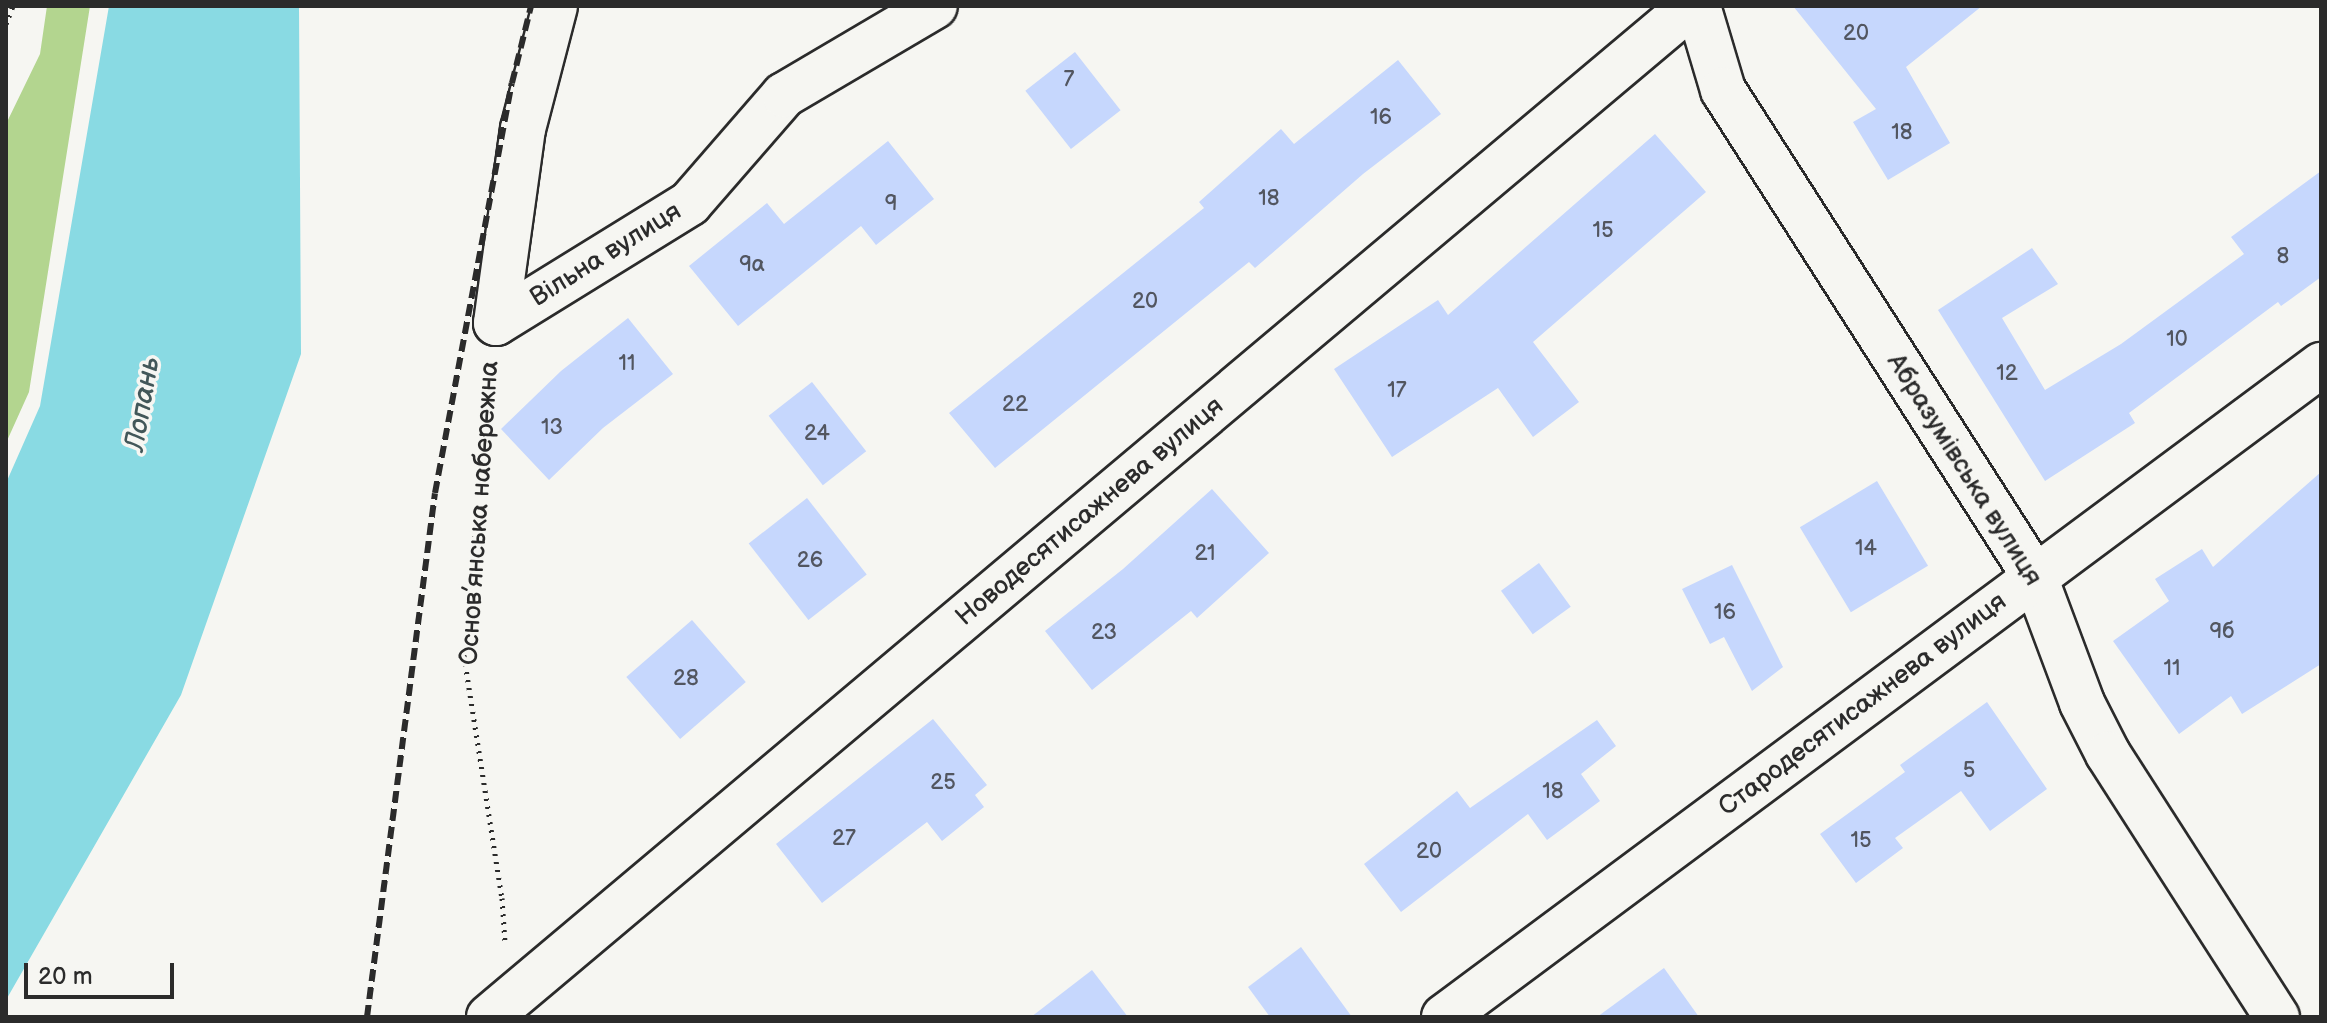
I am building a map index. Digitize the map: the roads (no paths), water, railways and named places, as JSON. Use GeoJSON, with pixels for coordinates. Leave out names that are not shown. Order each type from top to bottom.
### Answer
{"type":"FeatureCollection","features":[{"type":"Feature","properties":{"kind":"street","name":"Основ’янська набережна"},"geometry":{"type":"LineString","coordinates":[[496,323],[523,129],[555,6]]}},
{"type":"Feature","properties":{"kind":"street","name":"Вільна вулиця"},"geometry":{"type":"LineString","coordinates":[[496,323],[690,203],[784,95],[935,6]]}},
{"type":"Feature","properties":{"kind":"street","name":"Новодесятисажнева вулиця"},"geometry":{"type":"LineString","coordinates":[[489,1017],[1691,6]]}},
{"type":"Feature","properties":{"kind":"street","name":"Абразумівська вулиця"},"geometry":{"type":"LineString","coordinates":[[1698,6],[1723,90],[2035,577],[2082,703],[2108,754],[2277,1017]]}},
{"type":"Feature","properties":{"kind":"street","name":"Стародесятисажнева вулиця"},"geometry":{"type":"LineString","coordinates":[[1444,1017],[2321,365]]}},
{"type":"Feature","properties":{"kind":"water","name":"Лопань"},"geometry":{"type":"Polygon","coordinates":[[[109,6],[299,6],[301,354],[181,695],[6,1000],[6,483],[40,406],[109,6]]]}},
{"type":"Feature","properties":{"kind":"railway"},"geometry":{"type":"LineString","coordinates":[[367,1017],[435,493],[512,83],[531,6]]}}]}
